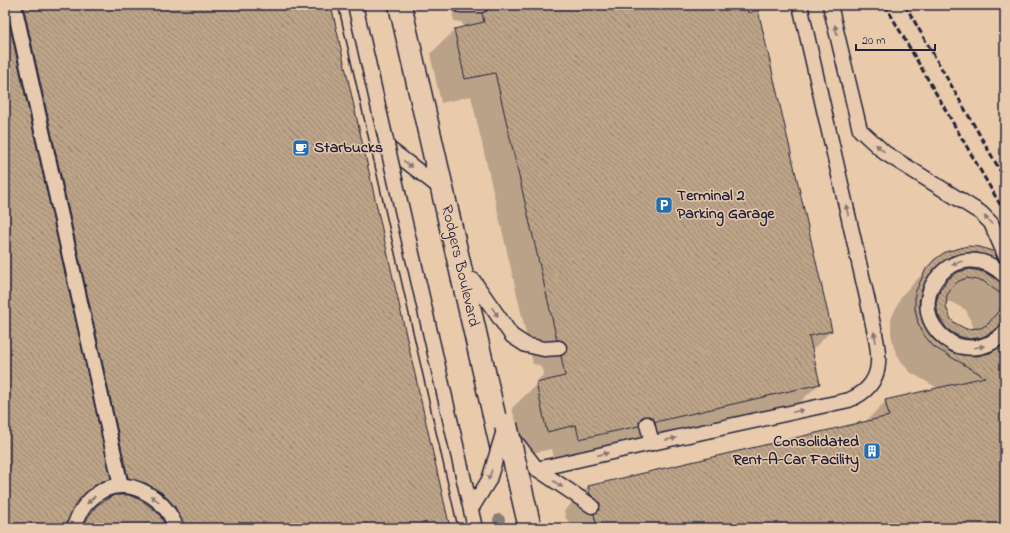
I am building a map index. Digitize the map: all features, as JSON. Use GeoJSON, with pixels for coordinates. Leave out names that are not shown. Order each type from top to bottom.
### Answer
{"type":"FeatureCollection","features":[{"type":"Feature","properties":{"kind":"street","name":"Rodgers Boulevard"},"geometry":{"type":"LineString","coordinates":[[400,5],[443,190],[500,420],[520,528]]}},
{"type":"Feature","properties":{"kind":"street"},"geometry":{"type":"LineString","coordinates":[[412,5],[473,280],[500,420],[530,528]]}},
{"type":"Feature","properties":{"kind":"lane"},"geometry":{"type":"LineString","coordinates":[[14,5],[121,486]]}},
{"type":"Feature","properties":{"kind":"lane"},"geometry":{"type":"LineString","coordinates":[[346,5],[466,528]]}},
{"type":"Feature","properties":{"kind":"lane"},"geometry":{"type":"LineString","coordinates":[[355,5],[475,528]]}},
{"type":"Feature","properties":{"kind":"lane"},"geometry":{"type":"LineString","coordinates":[[460,5],[481,6]]}},
{"type":"Feature","properties":{"kind":"lane"},"geometry":{"type":"LineString","coordinates":[[537,469],[849,400],[859,396],[870,388],[877,374],[879,358],[871,315],[800,5]]}},
{"type":"Feature","properties":{"kind":"lane"},"geometry":{"type":"LineString","coordinates":[[830,5],[860,130],[885,153],[981,213],[991,223],[1005,255]]}},
{"type":"Feature","properties":{"kind":"lane"},"geometry":{"type":"LineString","coordinates":[[377,140],[443,190]]}},
{"type":"Feature","properties":{"kind":"lane"},"geometry":{"type":"LineString","coordinates":[[1005,276],[996,268],[983,261],[971,260],[960,262],[948,267],[938,275],[932,286],[928,303],[930,319],[936,330],[945,339],[960,347],[972,348],[987,345],[999,339],[1005,332]]}},
{"type":"Feature","properties":{"kind":"lane"},"geometry":{"type":"LineString","coordinates":[[473,280],[512,336],[526,345],[538,348],[559,348]]}},
{"type":"Feature","properties":{"kind":"lane"},"geometry":{"type":"LineString","coordinates":[[471,509],[489,480],[500,420]]}},
{"type":"Feature","properties":{"kind":"lane"},"geometry":{"type":"LineString","coordinates":[[500,420],[537,469],[592,506]]}},
{"type":"Feature","properties":{"kind":"lane"},"geometry":{"type":"LineString","coordinates":[[647,424],[652,443]]}},
{"type":"Feature","properties":{"kind":"lane"},"geometry":{"type":"LineString","coordinates":[[74,528],[82,510],[92,497],[106,490],[121,486],[138,489],[161,503],[177,528]]}},
{"type":"Feature","properties":{"kind":"building"},"geometry":{"type":"Polygon","coordinates":[[[5,5],[111,479],[100,482],[85,493],[73,509],[66,528],[5,528],[5,5]]]}},
{"type":"Feature","properties":{"kind":"building"},"geometry":{"type":"Polygon","coordinates":[[[23,5],[331,5],[450,528],[185,528],[175,507],[162,493],[145,483],[128,478],[23,5]]]}},
{"type":"Feature","properties":{"kind":"building","name":"Terminal 2 Parking Garage"},"geometry":{"type":"Polygon","coordinates":[[[489,5],[746,5],[748,13],[758,10],[832,331],[809,336],[820,384],[655,422],[653,418],[645,416],[641,418],[639,426],[579,439],[576,425],[547,432],[536,383],[565,376],[561,356],[566,352],[567,347],[563,341],[557,340],[495,73],[465,79],[454,29],[484,22],[482,13],[488,10],[489,5]]]}},
{"type":"Feature","properties":{"kind":"building","name":"Consolidated Rent-A-Car Facility"},"geometry":{"type":"Polygon","coordinates":[[[968,246],[980,247],[995,252],[997,259],[1005,263],[1005,266],[989,256],[972,252],[952,256],[936,267],[925,282],[919,303],[923,323],[933,339],[951,352],[977,356],[990,353],[1005,344],[1005,528],[597,528],[594,514],[599,510],[600,503],[590,494],[588,486],[889,416],[885,400],[985,377],[934,347],[924,335],[918,323],[915,309],[915,293],[926,269],[934,260],[945,252],[968,246]]]}},
{"type":"Feature","properties":{"kind":"building"},"geometry":{"type":"Polygon","coordinates":[[[970,269],[984,272],[1005,284],[1005,297],[983,281],[967,278],[959,281],[947,295],[946,307],[951,319],[966,329],[981,328],[988,324],[1005,303],[1005,324],[983,337],[970,339],[958,336],[947,329],[938,315],[936,303],[940,290],[947,280],[958,272],[970,269]]]}},
{"type":"Feature","properties":{"kind":"building"},"geometry":{"type":"Polygon","coordinates":[[[114,495],[129,495],[143,501],[159,514],[167,528],[83,528],[88,517],[97,505],[114,495]]]}},
{"type":"Feature","properties":{"kind":"railway"},"geometry":{"type":"LineString","coordinates":[[885,5],[1005,213]]}},
{"type":"Feature","properties":{"kind":"railway"},"geometry":{"type":"LineString","coordinates":[[905,5],[1005,179]]}},
{"type":"Feature","properties":{"kind":"place","name":"Starbucks"},"geometry":{"type":"Point","coordinates":[301,148]}},
{"type":"Feature","properties":{"kind":"place","name":"Terminal 2 Parking Garage"},"geometry":{"type":"Point","coordinates":[664,205]}},
{"type":"Feature","properties":{"kind":"place","name":"Consolidated Rent-A-Car Facility"},"geometry":{"type":"Point","coordinates":[872,451]}}]}
